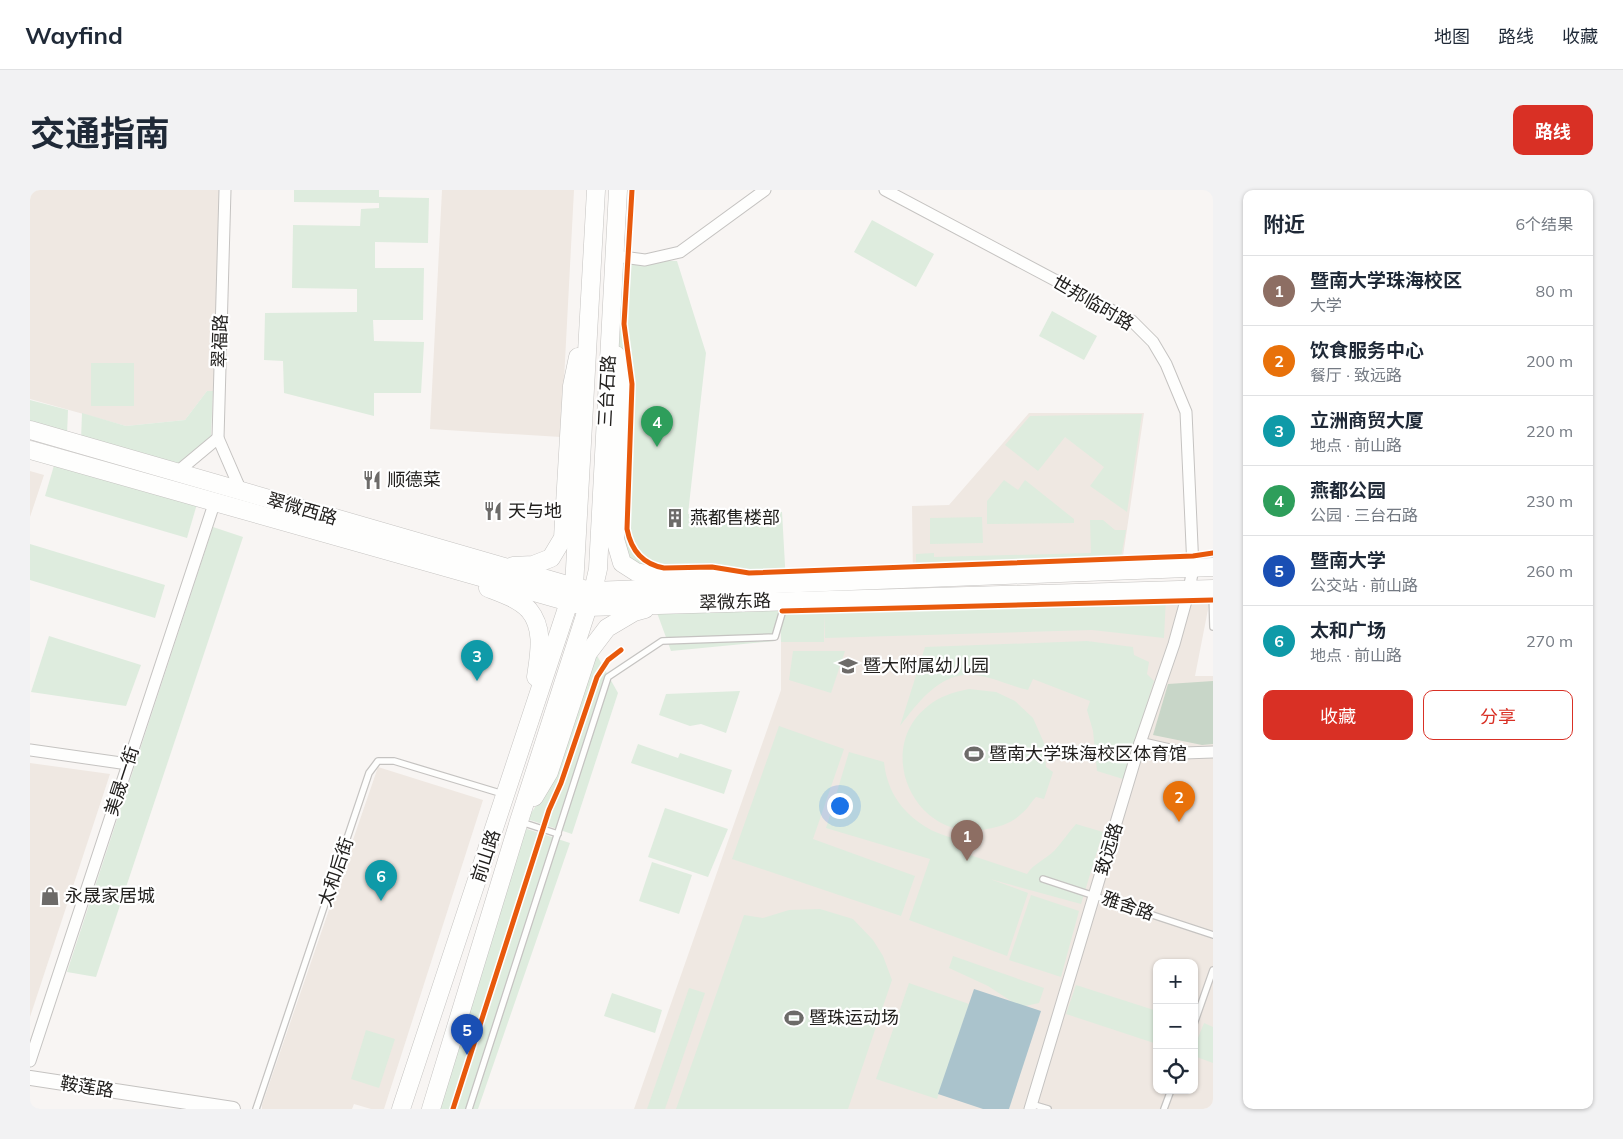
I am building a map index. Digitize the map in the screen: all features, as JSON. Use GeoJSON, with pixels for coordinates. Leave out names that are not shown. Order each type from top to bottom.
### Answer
{"type":"FeatureCollection","features":[{"type":"Feature","properties":{"kind":"main road","name":"三台石路"},"geometry":{"type":"LineString","coordinates":[[581,597],[590,300],[596,190]]}},
{"type":"Feature","properties":{"kind":"main road","name":"三台石路"},"geometry":{"type":"LineString","coordinates":[[581,597],[598,569],[618,190]]}},
{"type":"Feature","properties":{"kind":"main road"},"geometry":{"type":"LineString","coordinates":[[502,566],[533,565],[552,558],[563,538],[572,386],[590,300]]}},
{"type":"Feature","properties":{"kind":"main road"},"geometry":{"type":"LineString","coordinates":[[610,324],[621,381],[615,538],[622,563],[636,572],[651,575],[711,572],[762,584]]}},
{"type":"Feature","properties":{"kind":"main road","name":"翠微西路"},"geometry":{"type":"LineString","coordinates":[[30,430],[502,566],[581,597]]}},
{"type":"Feature","properties":{"kind":"main road","name":"翠微西路"},"geometry":{"type":"LineString","coordinates":[[30,450],[439,565],[581,597]]}},
{"type":"Feature","properties":{"kind":"main road"},"geometry":{"type":"LineString","coordinates":[[439,565],[516,601],[528,609],[538,626],[540,648],[530,720]]}},
{"type":"Feature","properties":{"kind":"main road","name":"翠微东路"},"geometry":{"type":"LineString","coordinates":[[581,597],[762,584],[1213,567]]}},
{"type":"Feature","properties":{"kind":"main road","name":"翠微东路"},"geometry":{"type":"LineString","coordinates":[[581,597],[662,604],[1212,589]]}},
{"type":"Feature","properties":{"kind":"main road","name":"前山路"},"geometry":{"type":"LineString","coordinates":[[401,1109],[530,720],[581,597]]}},
{"type":"Feature","properties":{"kind":"main road","name":"前山路"},"geometry":{"type":"LineString","coordinates":[[431,1109],[519,821],[581,597]]}},
{"type":"Feature","properties":{"kind":"main road"},"geometry":{"type":"LineString","coordinates":[[519,821],[549,772],[588,653],[607,628],[634,612],[662,604]]}},
{"type":"Feature","properties":{"kind":"street","name":"翠福路"},"geometry":{"type":"LineString","coordinates":[[218,438],[225,190]]}},
{"type":"Feature","properties":{"kind":"street"},"geometry":{"type":"LineString","coordinates":[[615,256],[645,260],[680,252],[765,190]]}},
{"type":"Feature","properties":{"kind":"street","name":"世邦临时路"},"geometry":{"type":"LineString","coordinates":[[884,190],[1132,321],[1153,342],[1166,364],[1186,412],[1193,568],[1189,590]]}},
{"type":"Feature","properties":{"kind":"street"},"geometry":{"type":"LineString","coordinates":[[176,472],[218,438],[241,492]]}},
{"type":"Feature","properties":{"kind":"street","name":"美晟一街"},"geometry":{"type":"LineString","coordinates":[[30,1061],[215,501]]}},
{"type":"Feature","properties":{"kind":"street","name":"致远路"},"geometry":{"type":"LineString","coordinates":[[1030,1106],[1140,743],[1174,644],[1189,590]]}},
{"type":"Feature","properties":{"kind":"street"},"geometry":{"type":"LineString","coordinates":[[1140,743],[1184,752],[1213,752]]}},
{"type":"Feature","properties":{"kind":"street"},"geometry":{"type":"LineString","coordinates":[[30,750],[128,764]]}},
{"type":"Feature","properties":{"kind":"street","name":"鞍莲路"},"geometry":{"type":"LineString","coordinates":[[30,1078],[234,1109]]}},
{"type":"Feature","properties":{"kind":"lane"},"geometry":{"type":"LineString","coordinates":[[1212,589],[1213,627]]}},
{"type":"Feature","properties":{"kind":"lane"},"geometry":{"type":"LineString","coordinates":[[469,1109],[608,677],[662,641],[775,637],[785,601]]}},
{"type":"Feature","properties":{"kind":"lane","name":"太和后街"},"geometry":{"type":"LineString","coordinates":[[256,1109],[369,773],[378,761],[394,761],[505,794]]}},
{"type":"Feature","properties":{"kind":"lane"},"geometry":{"type":"LineString","coordinates":[[519,821],[558,834]]}},
{"type":"Feature","properties":{"kind":"lane","name":"雅舍路"},"geometry":{"type":"LineString","coordinates":[[1043,879],[1213,935]]}},
{"type":"Feature","properties":{"kind":"lane"},"geometry":{"type":"LineString","coordinates":[[1198,1013],[1213,970]]}},
{"type":"Feature","properties":{"kind":"lane"},"geometry":{"type":"LineString","coordinates":[[1164,1109],[1170,1094]]}},
{"type":"Feature","properties":{"kind":"lane"},"geometry":{"type":"LineString","coordinates":[[1030,1106],[1048,1109]]}},
{"type":"Feature","properties":{"kind":"shaded area"},"geometry":{"type":"Polygon","coordinates":[[[30,190],[224,190],[219,392],[207,391],[185,420],[126,426],[30,399],[30,190]]]}},
{"type":"Feature","properties":{"kind":"shaded area"},"geometry":{"type":"Polygon","coordinates":[[[442,190],[574,190],[561,437],[430,429],[442,190]]]}},
{"type":"Feature","properties":{"kind":"shaded area"},"geometry":{"type":"Polygon","coordinates":[[[1029,413],[1144,413],[1121,570],[913,578],[912,506],[949,505],[1029,413]]]}},
{"type":"Feature","properties":{"kind":"shaded area"},"geometry":{"type":"Polygon","coordinates":[[[30,471],[44,475],[30,517],[30,471]]]}},
{"type":"Feature","properties":{"kind":"shaded area"},"geometry":{"type":"Polygon","coordinates":[[[1212,589],[1195,676],[1213,676],[1213,1109],[634,1109],[781,690],[781,642],[824,641],[824,600],[1212,589]]]}},
{"type":"Feature","properties":{"kind":"shaded area","name":"永晟家居城"},"geometry":{"type":"Polygon","coordinates":[[[30,763],[110,774],[30,1017],[30,763]]]}},
{"type":"Feature","properties":{"kind":"shaded area"},"geometry":{"type":"Polygon","coordinates":[[[378,767],[483,800],[384,1109],[371,1109],[354,1104],[352,1109],[262,1109],[262,1105],[378,767]]]}},
{"type":"Feature","properties":{"kind":"green space"},"geometry":{"type":"Polygon","coordinates":[[[294,190],[379,190],[379,197],[429,198],[428,243],[375,242],[375,268],[424,268],[423,320],[373,320],[374,341],[424,342],[421,393],[374,393],[374,416],[284,393],[283,361],[264,360],[265,313],[357,312],[357,289],[292,288],[293,225],[360,226],[361,209],[379,208],[379,203],[294,202],[294,190]]]}},
{"type":"Feature","properties":{"kind":"green space"},"geometry":{"type":"Polygon","coordinates":[[[872,220],[934,254],[916,287],[854,252],[872,220]]]}},
{"type":"Feature","properties":{"kind":"green space"},"geometry":{"type":"Polygon","coordinates":[[[615,256],[645,260],[677,261],[706,353],[688,514],[782,512],[786,583],[651,575],[622,563],[611,324],[615,256]]]}},
{"type":"Feature","properties":{"kind":"green space"},"geometry":{"type":"Polygon","coordinates":[[[1052,311],[1097,336],[1084,360],[1039,336],[1052,311]]]}},
{"type":"Feature","properties":{"kind":"green space"},"geometry":{"type":"Polygon","coordinates":[[[91,363],[134,363],[134,406],[91,406],[91,363]]]}},
{"type":"Feature","properties":{"kind":"green space"},"geometry":{"type":"Polygon","coordinates":[[[207,391],[213,391],[211,436],[176,465],[81,440],[82,413],[126,426],[185,420],[207,391]]]}},
{"type":"Feature","properties":{"kind":"green space"},"geometry":{"type":"Polygon","coordinates":[[[30,400],[68,410],[67,435],[30,424],[30,400]]]}},
{"type":"Feature","properties":{"kind":"green space"},"geometry":{"type":"Polygon","coordinates":[[[1142,414],[1127,512],[1090,486],[1104,467],[1065,437],[1038,471],[1005,445],[1030,416],[1142,414]]]}},
{"type":"Feature","properties":{"kind":"green space"},"geometry":{"type":"Polygon","coordinates":[[[55,462],[197,504],[187,538],[45,496],[55,462]]]}},
{"type":"Feature","properties":{"kind":"green space"},"geometry":{"type":"Polygon","coordinates":[[[1004,480],[1018,490],[1025,480],[1074,519],[1074,523],[987,524],[987,501],[1004,480]]]}},
{"type":"Feature","properties":{"kind":"green space"},"geometry":{"type":"Polygon","coordinates":[[[982,517],[983,543],[930,544],[930,518],[982,517]]]}},
{"type":"Feature","properties":{"kind":"green space"},"geometry":{"type":"Polygon","coordinates":[[[1090,520],[1103,520],[1115,530],[1126,530],[1119,568],[916,575],[916,554],[934,553],[934,557],[1091,553],[1090,520]]]}},
{"type":"Feature","properties":{"kind":"green space"},"geometry":{"type":"Polygon","coordinates":[[[213,527],[243,537],[96,977],[67,972],[213,527]]]}},
{"type":"Feature","properties":{"kind":"green space"},"geometry":{"type":"Polygon","coordinates":[[[30,544],[165,585],[155,618],[30,580],[30,544]]]}},
{"type":"Feature","properties":{"kind":"green space"},"geometry":{"type":"Polygon","coordinates":[[[1166,597],[1164,638],[1092,630],[825,638],[824,613],[824,642],[781,642],[780,608],[775,641],[671,651],[656,610],[1166,597]]]}},
{"type":"Feature","properties":{"kind":"green space"},"geometry":{"type":"Polygon","coordinates":[[[49,636],[141,665],[126,706],[31,692],[49,636]]]}},
{"type":"Feature","properties":{"kind":"green space"},"geometry":{"type":"Polygon","coordinates":[[[1087,641],[1133,647],[1134,655],[1149,662],[1147,674],[1154,681],[1123,779],[1097,771],[1093,731],[1087,710],[1090,701],[1033,679],[1028,690],[982,676],[963,675],[951,678],[931,690],[900,726],[925,647],[1087,641]]]}},
{"type":"Feature","properties":{"kind":"green space"},"geometry":{"type":"Polygon","coordinates":[[[793,651],[845,651],[831,693],[789,680],[793,651]]]}},
{"type":"Feature","properties":{"kind":"green space"},"geometry":{"type":"Polygon","coordinates":[[[595,652],[618,693],[572,834],[527,819],[555,778],[595,652]]]}},
{"type":"Feature","properties":{"kind":"green space"},"geometry":{"type":"Polygon","coordinates":[[[1213,681],[1213,744],[1202,745],[1153,735],[1168,684],[1213,681]]]}},
{"type":"Feature","properties":{"kind":"green space","name":"暨南大学珠海校区体育馆"},"geometry":{"type":"Polygon","coordinates":[[[969,689],[996,692],[1015,701],[1033,718],[1044,743],[1046,767],[1053,772],[1044,799],[1036,797],[1014,820],[1001,826],[987,829],[962,830],[940,822],[922,808],[910,790],[903,768],[904,746],[912,725],[928,706],[942,697],[969,689]]]}},
{"type":"Feature","properties":{"kind":"green space"},"geometry":{"type":"Polygon","coordinates":[[[740,691],[726,733],[701,724],[690,726],[659,715],[666,694],[740,691]]]}},
{"type":"Feature","properties":{"kind":"green space"},"geometry":{"type":"Polygon","coordinates":[[[779,726],[844,749],[813,839],[915,876],[901,916],[732,859],[779,726]]]}},
{"type":"Feature","properties":{"kind":"green space"},"geometry":{"type":"Polygon","coordinates":[[[638,744],[678,758],[680,753],[732,770],[724,794],[631,763],[638,744]]]}},
{"type":"Feature","properties":{"kind":"green space"},"geometry":{"type":"Polygon","coordinates":[[[849,752],[884,762],[893,793],[905,810],[921,824],[936,832],[971,844],[970,855],[1027,874],[1055,850],[1076,824],[1103,832],[1081,904],[990,879],[1028,893],[1007,956],[909,920],[930,859],[826,828],[849,752]]]}},
{"type":"Feature","properties":{"kind":"green space"},"geometry":{"type":"Polygon","coordinates":[[[665,808],[728,829],[708,877],[648,857],[665,808]]]}},
{"type":"Feature","properties":{"kind":"green space"},"geometry":{"type":"Polygon","coordinates":[[[521,827],[570,843],[478,1109],[434,1109],[521,827]]]}},
{"type":"Feature","properties":{"kind":"green space"},"geometry":{"type":"Polygon","coordinates":[[[652,862],[692,875],[679,914],[639,901],[652,862]]]}},
{"type":"Feature","properties":{"kind":"green space"},"geometry":{"type":"Polygon","coordinates":[[[1031,895],[1079,911],[1061,977],[1009,960],[1031,895]]]}},
{"type":"Feature","properties":{"kind":"green space","name":"暨珠运动场"},"geometry":{"type":"Polygon","coordinates":[[[820,909],[853,919],[873,940],[883,956],[892,980],[848,1109],[676,1109],[744,915],[763,918],[789,910],[820,909]]]}},
{"type":"Feature","properties":{"kind":"green space"},"geometry":{"type":"Polygon","coordinates":[[[953,956],[1044,988],[1039,1003],[1025,1006],[1014,1003],[988,986],[949,968],[953,956]]]}},
{"type":"Feature","properties":{"kind":"green space"},"geometry":{"type":"Polygon","coordinates":[[[909,983],[969,1004],[937,1099],[876,1079],[909,983]]]}},
{"type":"Feature","properties":{"kind":"green space"},"geometry":{"type":"Polygon","coordinates":[[[1076,985],[1153,1010],[1153,1043],[1066,1014],[1076,985]]]}},
{"type":"Feature","properties":{"kind":"green space"},"geometry":{"type":"Polygon","coordinates":[[[689,988],[705,993],[665,1109],[647,1109],[689,988]]]}},
{"type":"Feature","properties":{"kind":"green space"},"geometry":{"type":"Polygon","coordinates":[[[612,993],[662,1010],[655,1033],[604,1016],[612,993]]]}},
{"type":"Feature","properties":{"kind":"green space"},"geometry":{"type":"Polygon","coordinates":[[[1204,1023],[1213,1027],[1213,1063],[1198,1057],[1198,1038],[1204,1023]]]}},
{"type":"Feature","properties":{"kind":"green space"},"geometry":{"type":"Polygon","coordinates":[[[366,1030],[395,1039],[379,1088],[351,1079],[366,1030]]]}},
{"type":"Feature","properties":{"kind":"water"},"geometry":{"type":"Polygon","coordinates":[[[974,989],[1041,1011],[1009,1109],[983,1109],[938,1094],[974,989]]]}},
{"type":"Feature","properties":{"kind":"cycle path"},"geometry":{"type":"LineString","coordinates":[[632,190],[624,324],[632,384],[627,529],[635,550],[650,563],[664,568],[712,567],[749,573],[1193,556],[1213,553]]}},
{"type":"Feature","properties":{"kind":"cycle path"},"geometry":{"type":"LineString","coordinates":[[782,611],[1213,600]]}},
{"type":"Feature","properties":{"kind":"cycle path"},"geometry":{"type":"LineString","coordinates":[[453,1109],[549,810],[561,783],[597,677],[608,660],[621,650]]}},
{"type":"Feature","properties":{"kind":"place","name":"燕都公园"},"geometry":{"type":"Point","coordinates":[657,447]}},
{"type":"Feature","properties":{"kind":"place","name":"顺德菜"},"geometry":{"type":"Point","coordinates":[372,480]}},
{"type":"Feature","properties":{"kind":"place","name":"天与地"},"geometry":{"type":"Point","coordinates":[493,511]}},
{"type":"Feature","properties":{"kind":"place","name":"燕都售楼部"},"geometry":{"type":"Point","coordinates":[675,518]}},
{"type":"Feature","properties":{"kind":"place","name":"暨大附属幼儿园"},"geometry":{"type":"Point","coordinates":[848,666]}},
{"type":"Feature","properties":{"kind":"place","name":"立洲商贸大厦"},"geometry":{"type":"Point","coordinates":[477,681]}},
{"type":"Feature","properties":{"kind":"place","name":"暨南大学珠海校区体育馆"},"geometry":{"type":"Point","coordinates":[974,754]}},
{"type":"Feature","properties":{"kind":"place","name":"饮食服务中心"},"geometry":{"type":"Point","coordinates":[1179,822]}},
{"type":"Feature","properties":{"kind":"place","name":"暨南大学珠海校区"},"geometry":{"type":"Point","coordinates":[967,861]}},
{"type":"Feature","properties":{"kind":"place","name":"永晟家居城"},"geometry":{"type":"Point","coordinates":[50,896]}},
{"type":"Feature","properties":{"kind":"place","name":"太和广场"},"geometry":{"type":"Point","coordinates":[381,901]}},
{"type":"Feature","properties":{"kind":"place","name":"暨珠运动场"},"geometry":{"type":"Point","coordinates":[794,1018]}},
{"type":"Feature","properties":{"kind":"place","name":"暨南大学"},"geometry":{"type":"Point","coordinates":[467,1055]}}]}
